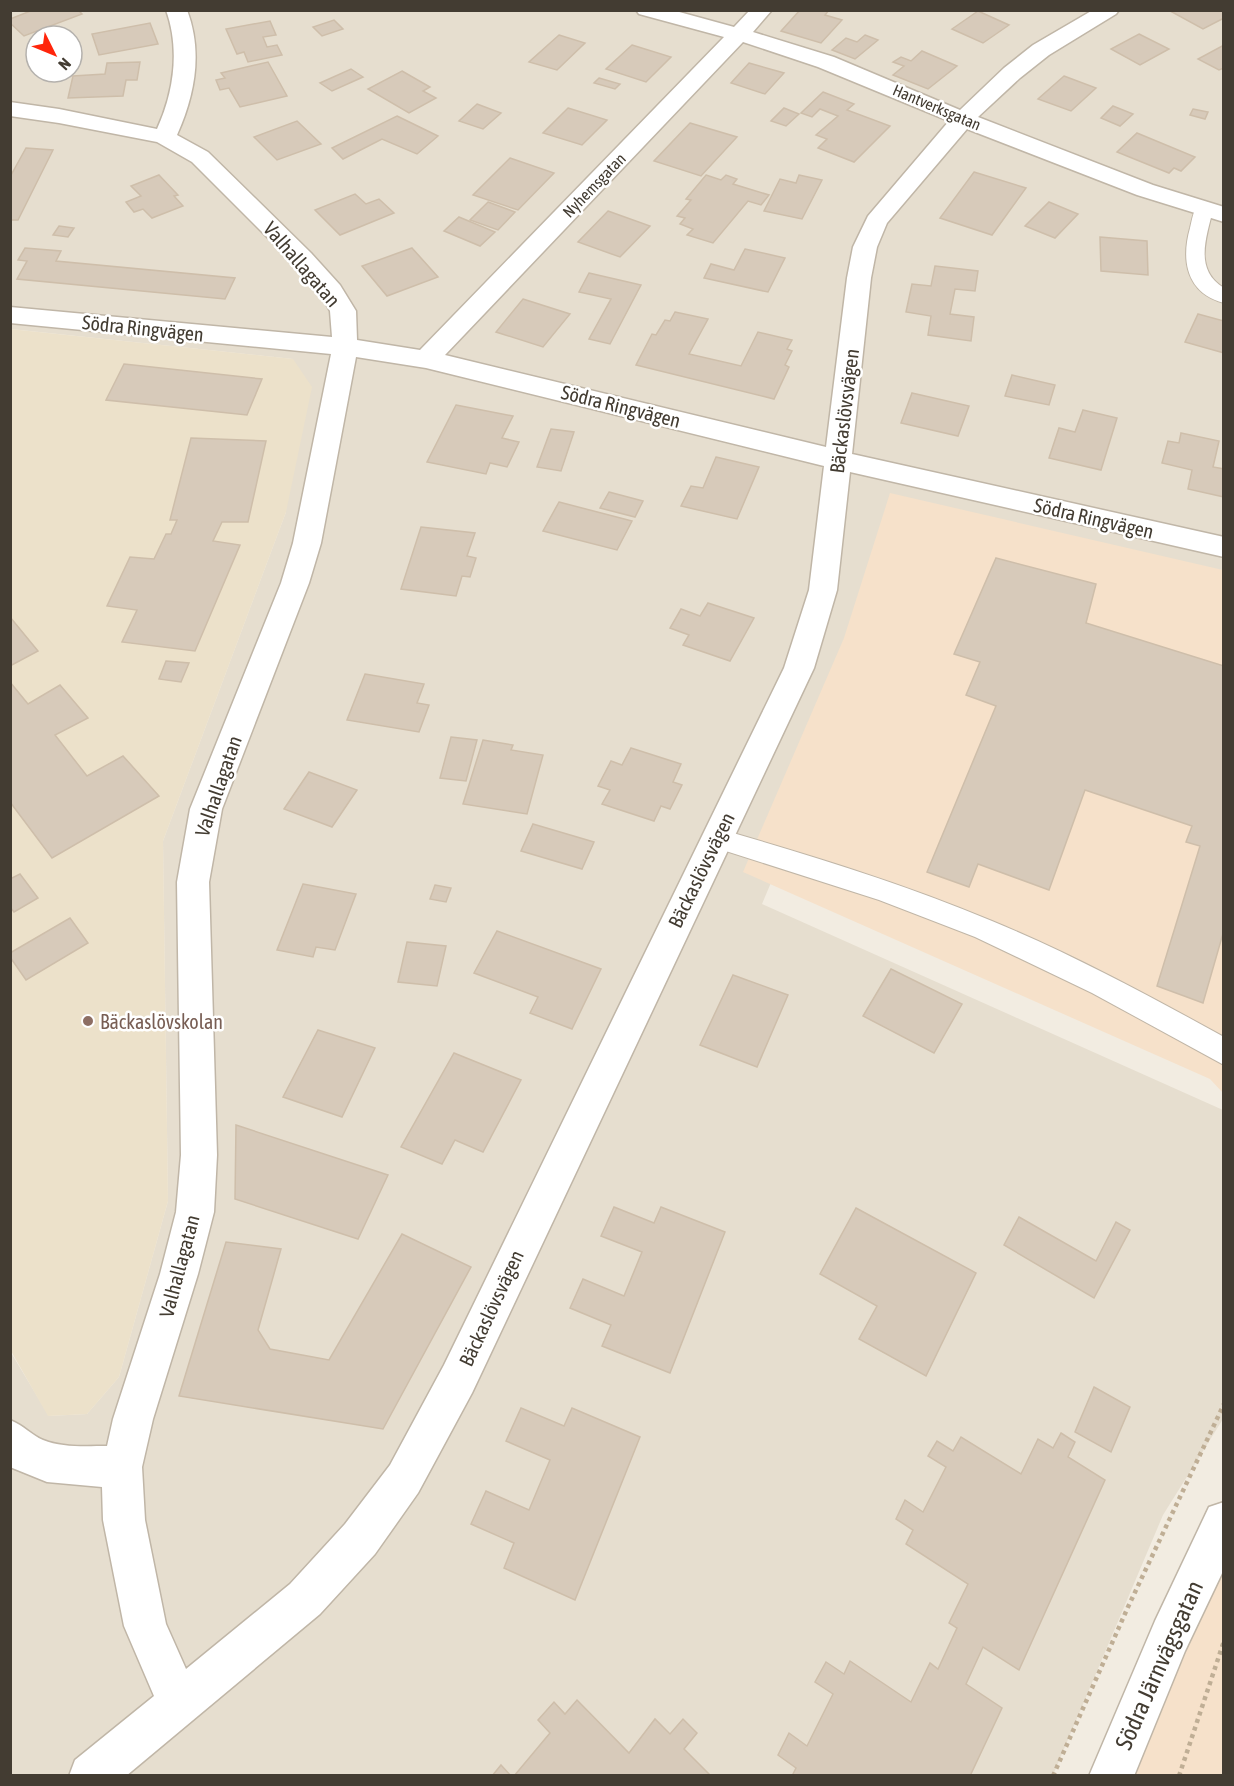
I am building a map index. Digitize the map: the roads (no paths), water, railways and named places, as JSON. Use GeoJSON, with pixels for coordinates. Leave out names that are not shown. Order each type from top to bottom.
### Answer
{"type":"FeatureCollection","features":[{"type":"Feature","properties":{"kind":"street"},"geometry":{"type":"LineString","coordinates":[[164,137],[179,101],[184,57],[185,36],[176,10]]}},
{"type":"Feature","properties":{"kind":"street","name":"Hantverksgatan"},"geometry":{"type":"LineString","coordinates":[[646,10],[739,34],[826,62],[963,119],[1145,190],[1214,212]]}},
{"type":"Feature","properties":{"kind":"street","name":"Nyhemsgatan"},"geometry":{"type":"LineString","coordinates":[[426,359],[762,10]]}},
{"type":"Feature","properties":{"kind":"street","name":"Bäckaslövsvägen"},"geometry":{"type":"LineString","coordinates":[[91,1776],[305,1599],[360,1539],[405,1479],[458,1379],[799,668],[823,590],[865,248],[876,220],[963,119],[1012,73],[1041,50],[1109,10]]}},
{"type":"Feature","properties":{"kind":"street","name":"Valhallagatan"},"geometry":{"type":"LineString","coordinates":[[10,109],[59,116],[164,137],[184,146],[214,168],[302,258],[331,291],[343,311],[345,347],[308,543],[295,583],[206,809],[198,846],[193,882],[199,1155],[195,1212],[179,1274],[133,1419],[122,1467],[124,1520],[146,1626],[179,1702]]}},
{"type":"Feature","properties":{"kind":"street","name":"Södra Ringvägen"},"geometry":{"type":"LineString","coordinates":[[10,315],[345,347],[426,359],[839,460],[1224,547]]}},
{"type":"Feature","properties":{"kind":"street"},"geometry":{"type":"LineString","coordinates":[[10,1440],[36,1459],[74,1466],[122,1467]]}},
{"type":"Feature","properties":{"kind":"street","name":"Södra Järnvägsgatan"},"geometry":{"type":"LineString","coordinates":[[1111,1776],[1170,1636],[1224,1522]]}},
{"type":"Feature","properties":{"kind":"lane"},"geometry":{"type":"LineString","coordinates":[[1214,212],[1193,251],[1195,268],[1202,282],[1224,297]]}},
{"type":"Feature","properties":{"kind":"lane"},"geometry":{"type":"LineString","coordinates":[[716,838],[847,877],[984,929],[1119,993],[1224,1053]]}},
{"type":"Feature","properties":{"kind":"place","name":"Bäckaslövskolan"},"geometry":{"type":"Point","coordinates":[88,1021]}}]}
